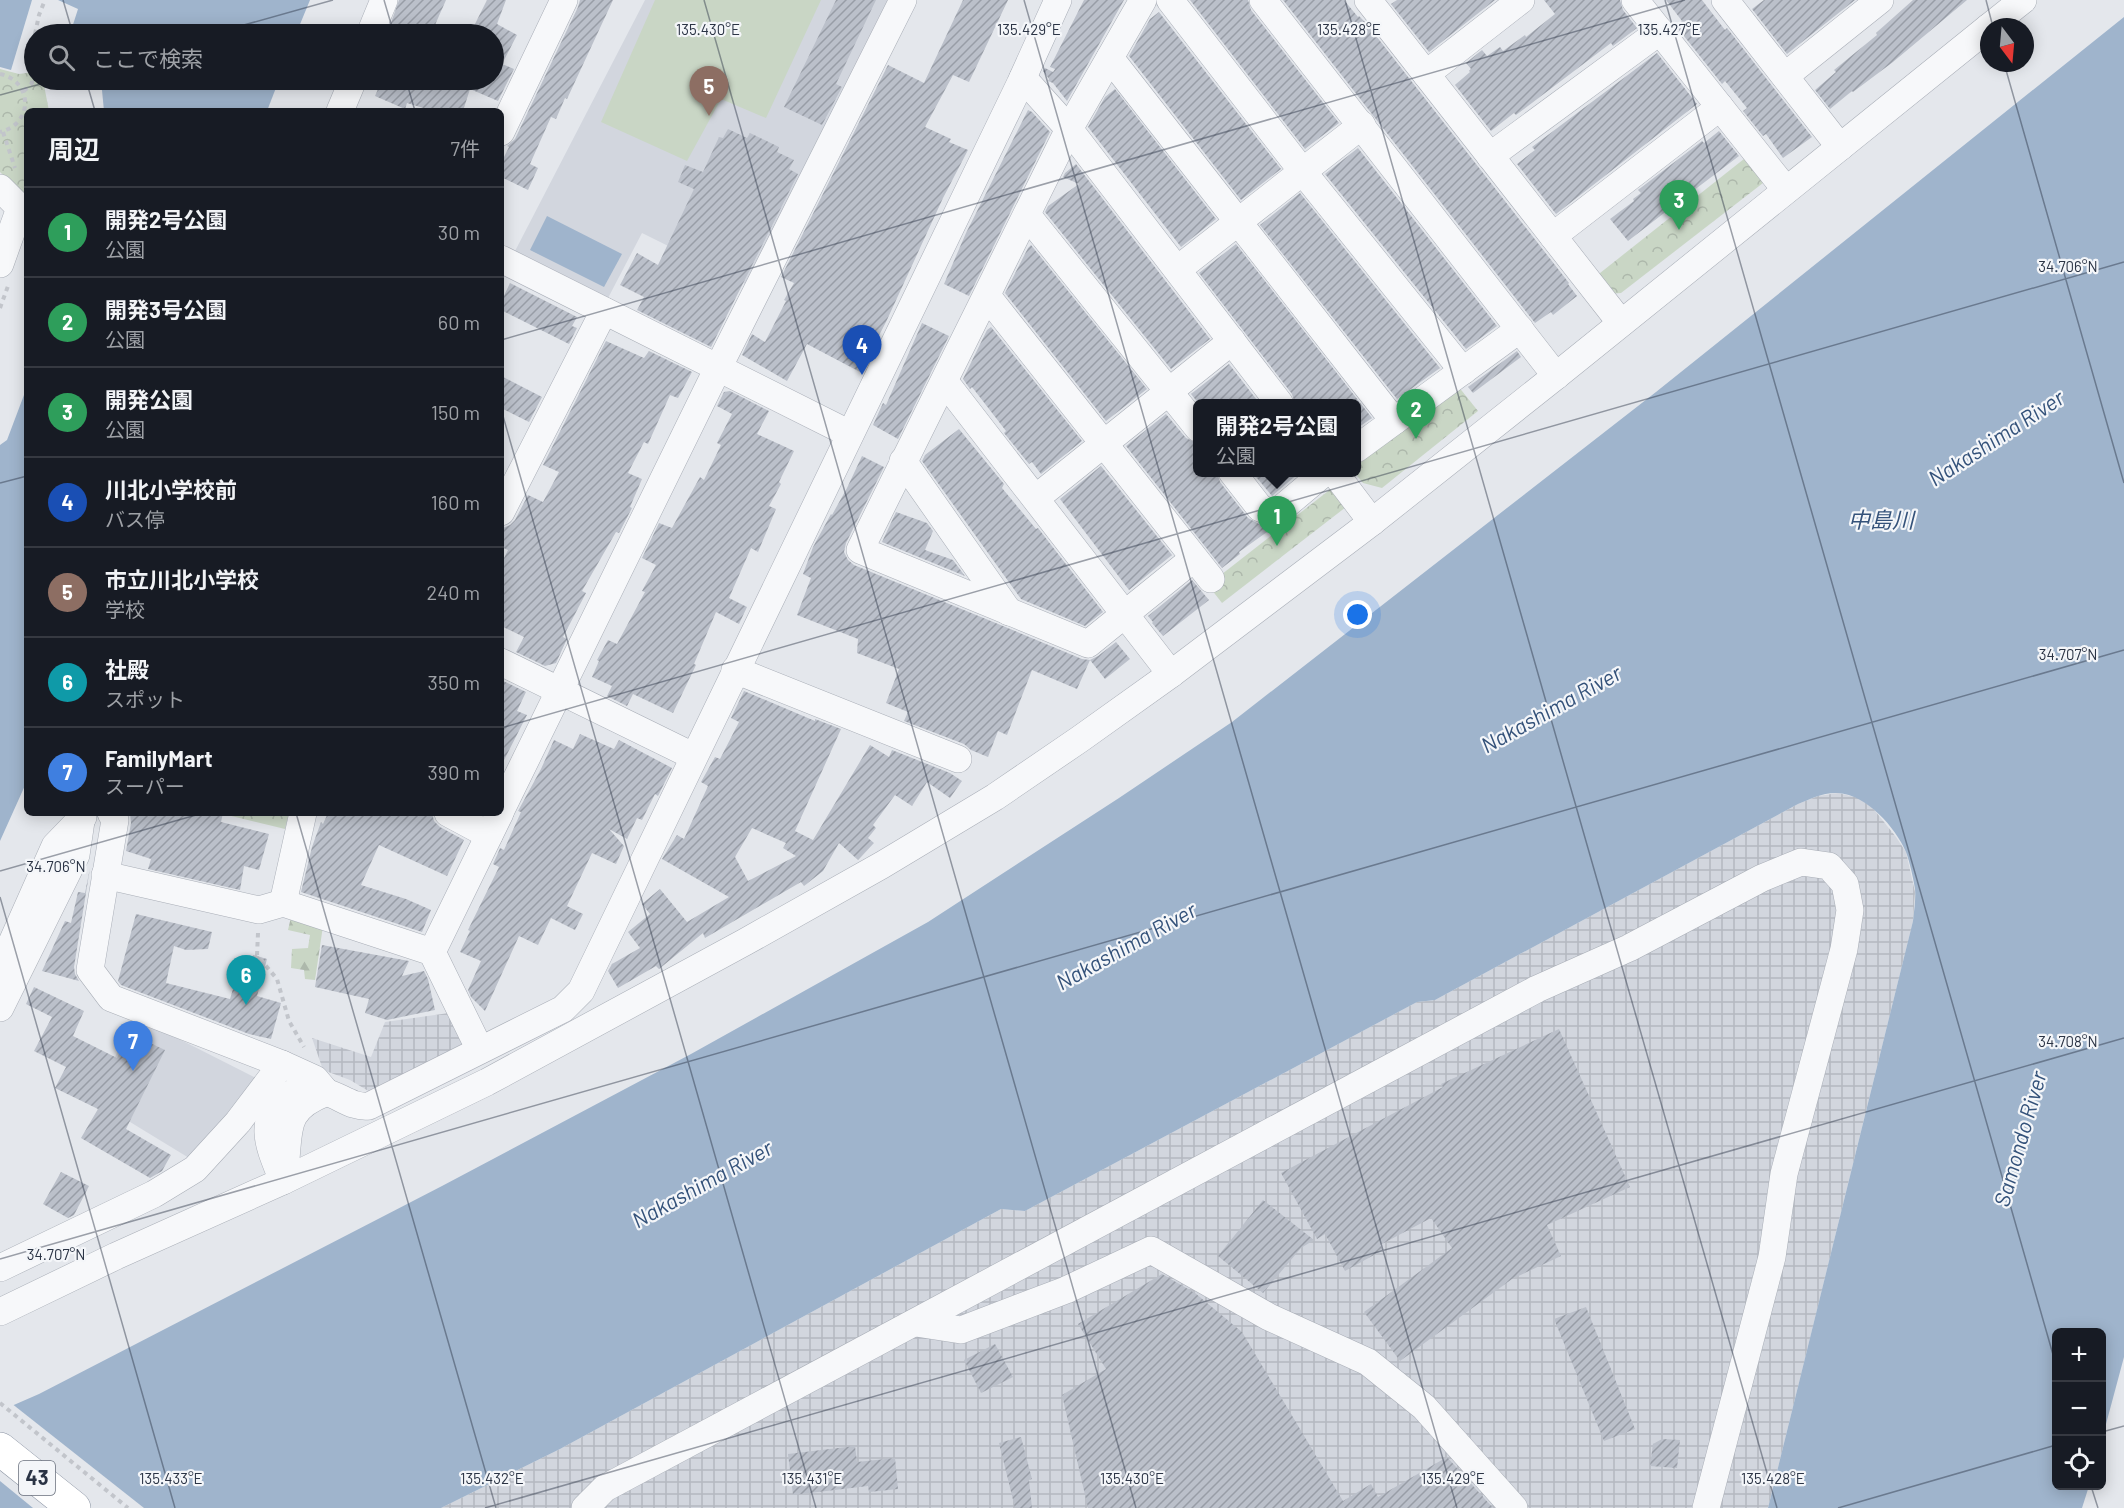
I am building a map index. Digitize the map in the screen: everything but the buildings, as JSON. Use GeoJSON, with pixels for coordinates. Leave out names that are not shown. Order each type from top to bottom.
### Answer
{"type":"FeatureCollection","features":[{"type":"Feature","properties":{"kind":"highway","name":"43"},"geometry":{"type":"LineString","coordinates":[[0,1449],[74,1508]]}},
{"type":"Feature","properties":{"kind":"street"},"geometry":{"type":"LineString","coordinates":[[374,24],[384,0]]}},
{"type":"Feature","properties":{"kind":"street"},"geometry":{"type":"LineString","coordinates":[[504,126],[564,0]]}},
{"type":"Feature","properties":{"kind":"street"},"geometry":{"type":"LineString","coordinates":[[504,803],[718,368],[903,0]]}},
{"type":"Feature","properties":{"kind":"street"},"geometry":{"type":"LineString","coordinates":[[283,1181],[267,1133],[271,1113],[276,1105],[290,1094],[304,1089],[327,1092],[355,1105],[369,1106],[563,1009],[581,991],[1023,78],[1058,0]]}},
{"type":"Feature","properties":{"kind":"street"},"geometry":{"type":"LineString","coordinates":[[987,296],[1202,569],[1126,614],[1088,645],[860,550],[1069,129],[1143,0]]}},
{"type":"Feature","properties":{"kind":"street"},"geometry":{"type":"LineString","coordinates":[[1170,0],[1303,172],[1463,371]]}},
{"type":"Feature","properties":{"kind":"street"},"geometry":{"type":"LineString","coordinates":[[1263,0],[1556,376]]}},
{"type":"Feature","properties":{"kind":"street"},"geometry":{"type":"LineString","coordinates":[[1368,0],[1621,323]]}},
{"type":"Feature","properties":{"kind":"street"},"geometry":{"type":"LineString","coordinates":[[1426,74],[1521,0]]}},
{"type":"Feature","properties":{"kind":"street"},"geometry":{"type":"LineString","coordinates":[[1635,0],[1786,190]]}},
{"type":"Feature","properties":{"kind":"street"},"geometry":{"type":"LineString","coordinates":[[1785,76],[1880,0]]}},
{"type":"Feature","properties":{"kind":"street"},"geometry":{"type":"LineString","coordinates":[[2000,18],[2023,0]]}},
{"type":"Feature","properties":{"kind":"street"},"geometry":{"type":"LineString","coordinates":[[1729,1],[1840,147]]}},
{"type":"Feature","properties":{"kind":"street"},"geometry":{"type":"LineString","coordinates":[[1490,156],[1660,31]]}},
{"type":"Feature","properties":{"kind":"street"},"geometry":{"type":"LineString","coordinates":[[0,1312],[116,1256],[283,1181],[486,1082],[882,865],[995,797],[1171,674],[1372,522],[1980,34]]}},
{"type":"Feature","properties":{"kind":"street"},"geometry":{"type":"LineString","coordinates":[[1110,58],[1394,422]]}},
{"type":"Feature","properties":{"kind":"street"},"geometry":{"type":"LineString","coordinates":[[1023,78],[1069,129],[1276,399]]}},
{"type":"Feature","properties":{"kind":"street"},"geometry":{"type":"LineString","coordinates":[[341,108],[349,90]]}},
{"type":"Feature","properties":{"kind":"street"},"geometry":{"type":"LineString","coordinates":[[1553,236],[1720,107]]}},
{"type":"Feature","properties":{"kind":"street"},"geometry":{"type":"LineString","coordinates":[[1178,269],[1362,126]]}},
{"type":"Feature","properties":{"kind":"street"},"geometry":{"type":"LineString","coordinates":[[0,264],[20,208],[8,179]]}},
{"type":"Feature","properties":{"kind":"street"},"geometry":{"type":"LineString","coordinates":[[1027,215],[1193,423]]}},
{"type":"Feature","properties":{"kind":"street"},"geometry":{"type":"LineString","coordinates":[[504,261],[850,434]]}},
{"type":"Feature","properties":{"kind":"street"},"geometry":{"type":"LineString","coordinates":[[504,506],[604,311]]}},
{"type":"Feature","properties":{"kind":"street"},"geometry":{"type":"LineString","coordinates":[[1361,445],[1520,329]]}},
{"type":"Feature","properties":{"kind":"street"},"geometry":{"type":"LineString","coordinates":[[1036,498],[1232,341]]}},
{"type":"Feature","properties":{"kind":"street"},"geometry":{"type":"LineString","coordinates":[[945,382],[1171,674]]}},
{"type":"Feature","properties":{"kind":"street"},"geometry":{"type":"LineString","coordinates":[[903,461],[1010,612]]}},
{"type":"Feature","properties":{"kind":"street"},"geometry":{"type":"LineString","coordinates":[[1236,477],[1260,508],[1275,514],[1319,477]]}},
{"type":"Feature","properties":{"kind":"street"},"geometry":{"type":"LineString","coordinates":[[1338,477],[1372,522]]}},
{"type":"Feature","properties":{"kind":"street"},"geometry":{"type":"LineString","coordinates":[[504,663],[693,756]]}},
{"type":"Feature","properties":{"kind":"street"},"geometry":{"type":"LineString","coordinates":[[735,670],[958,759]]}},
{"type":"Feature","properties":{"kind":"street"},"geometry":{"type":"LineString","coordinates":[[113,816],[115,820],[90,970],[111,998],[282,1064],[315,1079],[327,1092]]}},
{"type":"Feature","properties":{"kind":"street"},"geometry":{"type":"LineString","coordinates":[[271,907],[302,816]]}},
{"type":"Feature","properties":{"kind":"street"},"geometry":{"type":"LineString","coordinates":[[432,952],[496,819],[472,816]]}},
{"type":"Feature","properties":{"kind":"street"},"geometry":{"type":"LineString","coordinates":[[0,969],[55,846],[83,817]]}},
{"type":"Feature","properties":{"kind":"street"},"geometry":{"type":"LineString","coordinates":[[0,1008],[76,855],[83,817]]}},
{"type":"Feature","properties":{"kind":"street"},"geometry":{"type":"LineString","coordinates":[[585,1508],[605,1488],[1537,989],[1629,948],[1762,878],[1801,862],[1829,866],[1845,884],[1851,910],[1844,949],[1784,1174],[1772,1257],[1706,1508]]}},
{"type":"Feature","properties":{"kind":"street"},"geometry":{"type":"LineString","coordinates":[[105,874],[271,907],[432,952],[480,1050]]}},
{"type":"Feature","properties":{"kind":"street"},"geometry":{"type":"LineString","coordinates":[[0,1268],[154,1194],[195,1169],[238,1122],[282,1064]]}},
{"type":"Feature","properties":{"kind":"street"},"geometry":{"type":"LineString","coordinates":[[283,1181],[287,1150],[286,1136],[291,1120],[306,1102],[327,1092]]}},
{"type":"Feature","properties":{"kind":"street"},"geometry":{"type":"LineString","coordinates":[[238,1122],[249,1117],[257,1117],[268,1125]]}},
{"type":"Feature","properties":{"kind":"street"},"geometry":{"type":"LineString","coordinates":[[916,1323],[961,1330],[1066,1290],[1150,1250],[1269,1317],[1368,1362],[1424,1407],[1514,1508]]}},
{"type":"Feature","properties":{"kind":"path"},"geometry":{"type":"LineString","coordinates":[[37,24],[45,0]]}},
{"type":"Feature","properties":{"kind":"path"},"geometry":{"type":"LineString","coordinates":[[0,74],[9,75],[24,91],[26,108]]}},
{"type":"Feature","properties":{"kind":"path"},"geometry":{"type":"LineString","coordinates":[[8,179],[2,132],[18,123],[24,113]]}},
{"type":"Feature","properties":{"kind":"path"},"geometry":{"type":"LineString","coordinates":[[253,978],[271,907]]}},
{"type":"Feature","properties":{"kind":"path"},"geometry":{"type":"LineString","coordinates":[[257,956],[277,979],[289,1021],[305,1048]]}},
{"type":"Feature","properties":{"kind":"path"},"geometry":{"type":"LineString","coordinates":[[0,1403],[128,1508]]}},
{"type":"Feature","properties":{"kind":"shaded area"},"geometry":{"type":"Polygon","coordinates":[[[645,0],[892,0],[749,286],[642,233],[607,300],[514,253],[645,0]]]}},
{"type":"Feature","properties":{"kind":"shaded area"},"geometry":{"type":"Polygon","coordinates":[[[1838,793],[1859,798],[1872,807],[1906,852],[1915,892],[1913,921],[1768,1508],[441,1508],[560,1449],[1001,1209],[1025,1211],[1417,1002],[1435,1000],[1798,804],[1818,796],[1838,793]]]}},
{"type":"Feature","properties":{"kind":"shaded area"},"geometry":{"type":"Polygon","coordinates":[[[449,1013],[465,1044],[375,1095],[350,1080],[323,1070],[312,1038],[371,1057],[385,1022],[449,1013]]]}},
{"type":"Feature","properties":{"kind":"shaded area"},"geometry":{"type":"Polygon","coordinates":[[[132,1022],[171,1035],[262,1081],[194,1161],[94,1100],[132,1022]]]}},
{"type":"Feature","properties":{"kind":"green space"},"geometry":{"type":"Polygon","coordinates":[[[655,0],[821,0],[766,118],[721,99],[687,161],[601,122],[655,0]]]}},
{"type":"Feature","properties":{"kind":"green space"},"geometry":{"type":"Polygon","coordinates":[[[0,69],[24,73],[24,90],[45,90],[48,108],[24,108],[24,196],[0,172],[0,69]]]}},
{"type":"Feature","properties":{"kind":"green space"},"geometry":{"type":"Polygon","coordinates":[[[1749,155],[1762,172],[1763,183],[1621,293],[1610,294],[1595,277],[1749,155]]]}},
{"type":"Feature","properties":{"kind":"green space"},"geometry":{"type":"Polygon","coordinates":[[[1458,386],[1478,411],[1382,488],[1363,483],[1358,477],[1361,477],[1361,462],[1458,386]]]}},
{"type":"Feature","properties":{"kind":"green space"},"geometry":{"type":"Polygon","coordinates":[[[1332,488],[1346,507],[1222,603],[1208,585],[1332,488]]]}},
{"type":"Feature","properties":{"kind":"green space"},"geometry":{"type":"Polygon","coordinates":[[[231,816],[288,816],[285,829],[231,816]]]}},
{"type":"Feature","properties":{"kind":"green space"},"geometry":{"type":"Polygon","coordinates":[[[291,917],[323,926],[315,980],[305,979],[304,970],[291,968],[292,949],[308,948],[310,935],[288,930],[291,917]]]}},
{"type":"Feature","properties":{"kind":"water"},"geometry":{"type":"Polygon","coordinates":[[[0,0],[32,0],[11,70],[0,67],[0,0]]]}},
{"type":"Feature","properties":{"kind":"water"},"geometry":{"type":"Polygon","coordinates":[[[58,0],[310,0],[300,24],[73,24],[78,9],[58,0]]]}},
{"type":"Feature","properties":{"kind":"water","name":"中島川"},"geometry":{"type":"Polygon","coordinates":[[[2124,17],[2124,1357],[2106,1424],[2106,1328],[2052,1328],[2052,1490],[2088,1490],[2082,1508],[1768,1508],[1913,921],[1915,905],[1915,889],[1909,861],[1895,833],[1869,806],[1849,795],[1833,793],[1817,796],[1798,804],[1435,1000],[1417,1002],[1025,1211],[1001,1209],[560,1449],[441,1508],[0,1508],[0,1411],[39,1394],[442,1186],[691,1054],[928,922],[1232,722],[1656,392],[2124,17]]]}},
{"type":"Feature","properties":{"kind":"water"},"geometry":{"type":"Polygon","coordinates":[[[102,90],[275,90],[268,108],[104,108],[102,90]]]}},
{"type":"Feature","properties":{"kind":"water"},"geometry":{"type":"Polygon","coordinates":[[[547,216],[622,254],[604,287],[530,250],[547,216]]]}},
{"type":"Feature","properties":{"kind":"water"},"geometry":{"type":"Polygon","coordinates":[[[24,395],[24,788],[0,841],[0,445],[7,440],[24,395]]]}},
{"type":"Feature","properties":{"kind":"pier"},"geometry":{"type":"Polygon","coordinates":[[[11,1403],[144,1508],[33,1508],[0,1481],[0,1408],[11,1403]]]}},
{"type":"Feature","properties":{"kind":"place","name":"市立川北小学校"},"geometry":{"type":"Point","coordinates":[709,116]}},
{"type":"Feature","properties":{"kind":"place","name":"開発公園"},"geometry":{"type":"Point","coordinates":[1679,230]}},
{"type":"Feature","properties":{"kind":"place","name":"川北小学校前"},"geometry":{"type":"Point","coordinates":[862,375]}},
{"type":"Feature","properties":{"kind":"place","name":"開発3号公園"},"geometry":{"type":"Point","coordinates":[1416,439]}},
{"type":"Feature","properties":{"kind":"place","name":"開発2号公園"},"geometry":{"type":"Point","coordinates":[1277,546]}},
{"type":"Feature","properties":{"kind":"place","name":"社殿"},"geometry":{"type":"Point","coordinates":[246,1005]}},
{"type":"Feature","properties":{"kind":"place","name":"FamilyMart"},"geometry":{"type":"Point","coordinates":[133,1071]}},
{"type":"Feature","properties":{"kind":"water label","name":"Nakashima River"},"geometry":{"type":"Point","coordinates":[1996,438]}},
{"type":"Feature","properties":{"kind":"water label","name":"Nakashima River"},"geometry":{"type":"Point","coordinates":[1551,709]}},
{"type":"Feature","properties":{"kind":"water label","name":"Nakashima River"},"geometry":{"type":"Point","coordinates":[1126,946]}},
{"type":"Feature","properties":{"kind":"water label","name":"Samondo River"},"geometry":{"type":"Point","coordinates":[2020,1139]}},
{"type":"Feature","properties":{"kind":"water label","name":"Nakashima River"},"geometry":{"type":"Point","coordinates":[702,1184]}}]}
